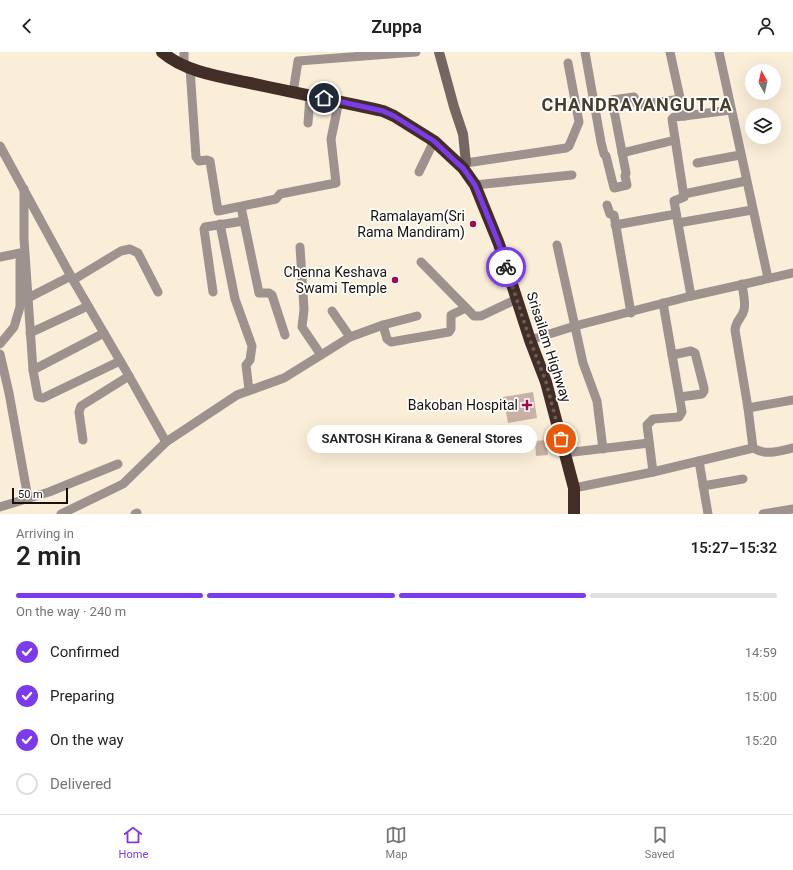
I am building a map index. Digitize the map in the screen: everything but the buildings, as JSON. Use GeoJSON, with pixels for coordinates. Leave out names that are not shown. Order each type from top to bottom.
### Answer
{"type":"FeatureCollection","features":[{"type":"Feature","properties":{"kind":"highway","name":"Srisailam Highway"},"geometry":{"type":"LineString","coordinates":[[162,52],[168,57],[187,67],[293,93],[383,111],[394,116],[434,141],[464,165],[475,185],[499,244],[530,340],[546,382],[574,488],[574,514]]}},
{"type":"Feature","properties":{"kind":"main road"},"geometry":{"type":"LineString","coordinates":[[439,52],[463,134],[464,165]]}},
{"type":"Feature","properties":{"kind":"street"},"geometry":{"type":"LineString","coordinates":[[184,52],[187,67],[196,157],[199,161],[210,161],[218,211],[276,199],[280,194],[336,183],[331,139],[338,101]]}},
{"type":"Feature","properties":{"kind":"street"},"geometry":{"type":"LineString","coordinates":[[293,93],[297,57],[416,52]]}},
{"type":"Feature","properties":{"kind":"street"},"geometry":{"type":"LineString","coordinates":[[585,52],[601,142],[614,188],[627,185],[612,100],[634,96],[639,105],[681,99]]}},
{"type":"Feature","properties":{"kind":"street"},"geometry":{"type":"LineString","coordinates":[[670,52],[684,116]]}},
{"type":"Feature","properties":{"kind":"street"},"geometry":{"type":"LineString","coordinates":[[719,52],[740,155],[768,278]]}},
{"type":"Feature","properties":{"kind":"street"},"geometry":{"type":"LineString","coordinates":[[464,165],[566,148],[569,146],[579,122],[568,63]]}},
{"type":"Feature","properties":{"kind":"street"},"geometry":{"type":"LineString","coordinates":[[308,123],[310,96]]}},
{"type":"Feature","properties":{"kind":"street"},"geometry":{"type":"LineString","coordinates":[[691,296],[674,202],[684,198],[684,194],[672,120],[674,117],[731,110]]}},
{"type":"Feature","properties":{"kind":"street"},"geometry":{"type":"LineString","coordinates":[[622,153],[675,140]]}},
{"type":"Feature","properties":{"kind":"street"},"geometry":{"type":"LineString","coordinates":[[419,172],[434,141]]}},
{"type":"Feature","properties":{"kind":"street"},"geometry":{"type":"LineString","coordinates":[[0,146],[4,161],[24,188],[72,278],[166,442]]}},
{"type":"Feature","properties":{"kind":"street"},"geometry":{"type":"LineString","coordinates":[[697,163],[740,155]]}},
{"type":"Feature","properties":{"kind":"street"},"geometry":{"type":"LineString","coordinates":[[475,185],[572,175]]}},
{"type":"Feature","properties":{"kind":"street"},"geometry":{"type":"LineString","coordinates":[[684,194],[746,181]]}},
{"type":"Feature","properties":{"kind":"street"},"geometry":{"type":"LineString","coordinates":[[24,188],[24,239],[30,333],[33,370],[38,397],[43,398],[120,361]]}},
{"type":"Feature","properties":{"kind":"street"},"geometry":{"type":"LineString","coordinates":[[607,205],[610,214],[614,216],[631,313]]}},
{"type":"Feature","properties":{"kind":"street"},"geometry":{"type":"LineString","coordinates":[[241,207],[259,293],[269,293],[272,295],[285,335]]}},
{"type":"Feature","properties":{"kind":"street"},"geometry":{"type":"LineString","coordinates":[[615,225],[752,210]]}},
{"type":"Feature","properties":{"kind":"street"},"geometry":{"type":"LineString","coordinates":[[213,292],[204,229],[205,227],[220,224],[244,221]]}},
{"type":"Feature","properties":{"kind":"street"},"geometry":{"type":"LineString","coordinates":[[220,224],[235,299],[252,346],[250,360],[246,365],[250,390]]}},
{"type":"Feature","properties":{"kind":"street"},"geometry":{"type":"LineString","coordinates":[[0,344],[14,327],[20,307],[20,253],[24,239]]}},
{"type":"Feature","properties":{"kind":"street"},"geometry":{"type":"LineString","coordinates":[[557,245],[583,363],[597,401],[603,449]]}},
{"type":"Feature","properties":{"kind":"street"},"geometry":{"type":"LineString","coordinates":[[300,247],[304,310],[302,327],[321,355]]}},
{"type":"Feature","properties":{"kind":"street"},"geometry":{"type":"LineString","coordinates":[[28,298],[72,278],[121,251],[130,249],[138,253],[158,292]]}},
{"type":"Feature","properties":{"kind":"street"},"geometry":{"type":"LineString","coordinates":[[0,257],[20,253]]}},
{"type":"Feature","properties":{"kind":"street"},"geometry":{"type":"LineString","coordinates":[[421,262],[474,316],[478,317],[517,299]]}},
{"type":"Feature","properties":{"kind":"street"},"geometry":{"type":"LineString","coordinates":[[530,340],[575,326],[631,313],[663,303],[793,273]]}},
{"type":"Feature","properties":{"kind":"street"},"geometry":{"type":"LineString","coordinates":[[742,284],[745,308],[737,321],[736,330],[753,448]]}},
{"type":"Feature","properties":{"kind":"street"},"geometry":{"type":"LineString","coordinates":[[653,472],[646,425],[653,419],[676,418],[681,415],[682,412],[663,303]]}},
{"type":"Feature","properties":{"kind":"street"},"geometry":{"type":"LineString","coordinates":[[30,333],[88,306]]}},
{"type":"Feature","properties":{"kind":"street"},"geometry":{"type":"LineString","coordinates":[[384,325],[387,339],[391,342],[449,332],[451,329],[451,315],[466,308]]}},
{"type":"Feature","properties":{"kind":"street"},"geometry":{"type":"LineString","coordinates":[[332,311],[350,337]]}},
{"type":"Feature","properties":{"kind":"street"},"geometry":{"type":"LineString","coordinates":[[62,514],[123,484],[166,442],[237,395],[284,378],[350,337],[384,325],[417,316]]}},
{"type":"Feature","properties":{"kind":"street"},"geometry":{"type":"LineString","coordinates":[[33,370],[104,333]]}},
{"type":"Feature","properties":{"kind":"street"},"geometry":{"type":"LineString","coordinates":[[672,355],[692,351],[695,353],[704,388],[702,394],[680,397]]}},
{"type":"Feature","properties":{"kind":"street"},"geometry":{"type":"LineString","coordinates":[[0,354],[9,393],[28,498]]}},
{"type":"Feature","properties":{"kind":"street"},"geometry":{"type":"LineString","coordinates":[[83,440],[80,412],[81,406],[129,376]]}},
{"type":"Feature","properties":{"kind":"street"},"geometry":{"type":"LineString","coordinates":[[748,408],[793,400]]}},
{"type":"Feature","properties":{"kind":"street"},"geometry":{"type":"LineString","coordinates":[[565,453],[649,444]]}},
{"type":"Feature","properties":{"kind":"street"},"geometry":{"type":"LineString","coordinates":[[574,488],[653,472],[753,448],[760,452],[770,453],[793,448]]}},
{"type":"Feature","properties":{"kind":"street"},"geometry":{"type":"LineString","coordinates":[[699,461],[708,514]]}},
{"type":"Feature","properties":{"kind":"street"},"geometry":{"type":"LineString","coordinates":[[0,507],[49,492],[118,464]]}},
{"type":"Feature","properties":{"kind":"street"},"geometry":{"type":"LineString","coordinates":[[703,486],[743,479]]}},
{"type":"Feature","properties":{"kind":"street"},"geometry":{"type":"LineString","coordinates":[[763,514],[780,513],[793,509]]}},
{"type":"Feature","properties":{"kind":"way so far"},"geometry":{"type":"LineString","coordinates":[[506,267],[530,340],[546,382],[561,439]]}},
{"type":"Feature","properties":{"kind":"place","name":"Ramalayam(Sri Rama Mandiram)"},"geometry":{"type":"Point","coordinates":[473,224]}},
{"type":"Feature","properties":{"kind":"place","name":"Chenna Keshava Swami Temple"},"geometry":{"type":"Point","coordinates":[395,280]}},
{"type":"Feature","properties":{"kind":"place","name":"Bakoban Hospital"},"geometry":{"type":"Point","coordinates":[527,405]}},
{"type":"Feature","properties":{"kind":"place","name":"SANTOSH Kirana & General Stores"},"geometry":{"type":"Point","coordinates":[561,439]}},
{"type":"Feature","properties":{"kind":"district","name":"CHANDRAYANGUTTA"},"geometry":{"type":"Point","coordinates":[637,104]}},
{"type":"Feature","properties":{"kind":"route"},"geometry":{"type":"LineString","coordinates":[[324,98],[383,111],[394,116],[434,141],[463,168],[475,185],[499,244],[506,267]]}}]}
